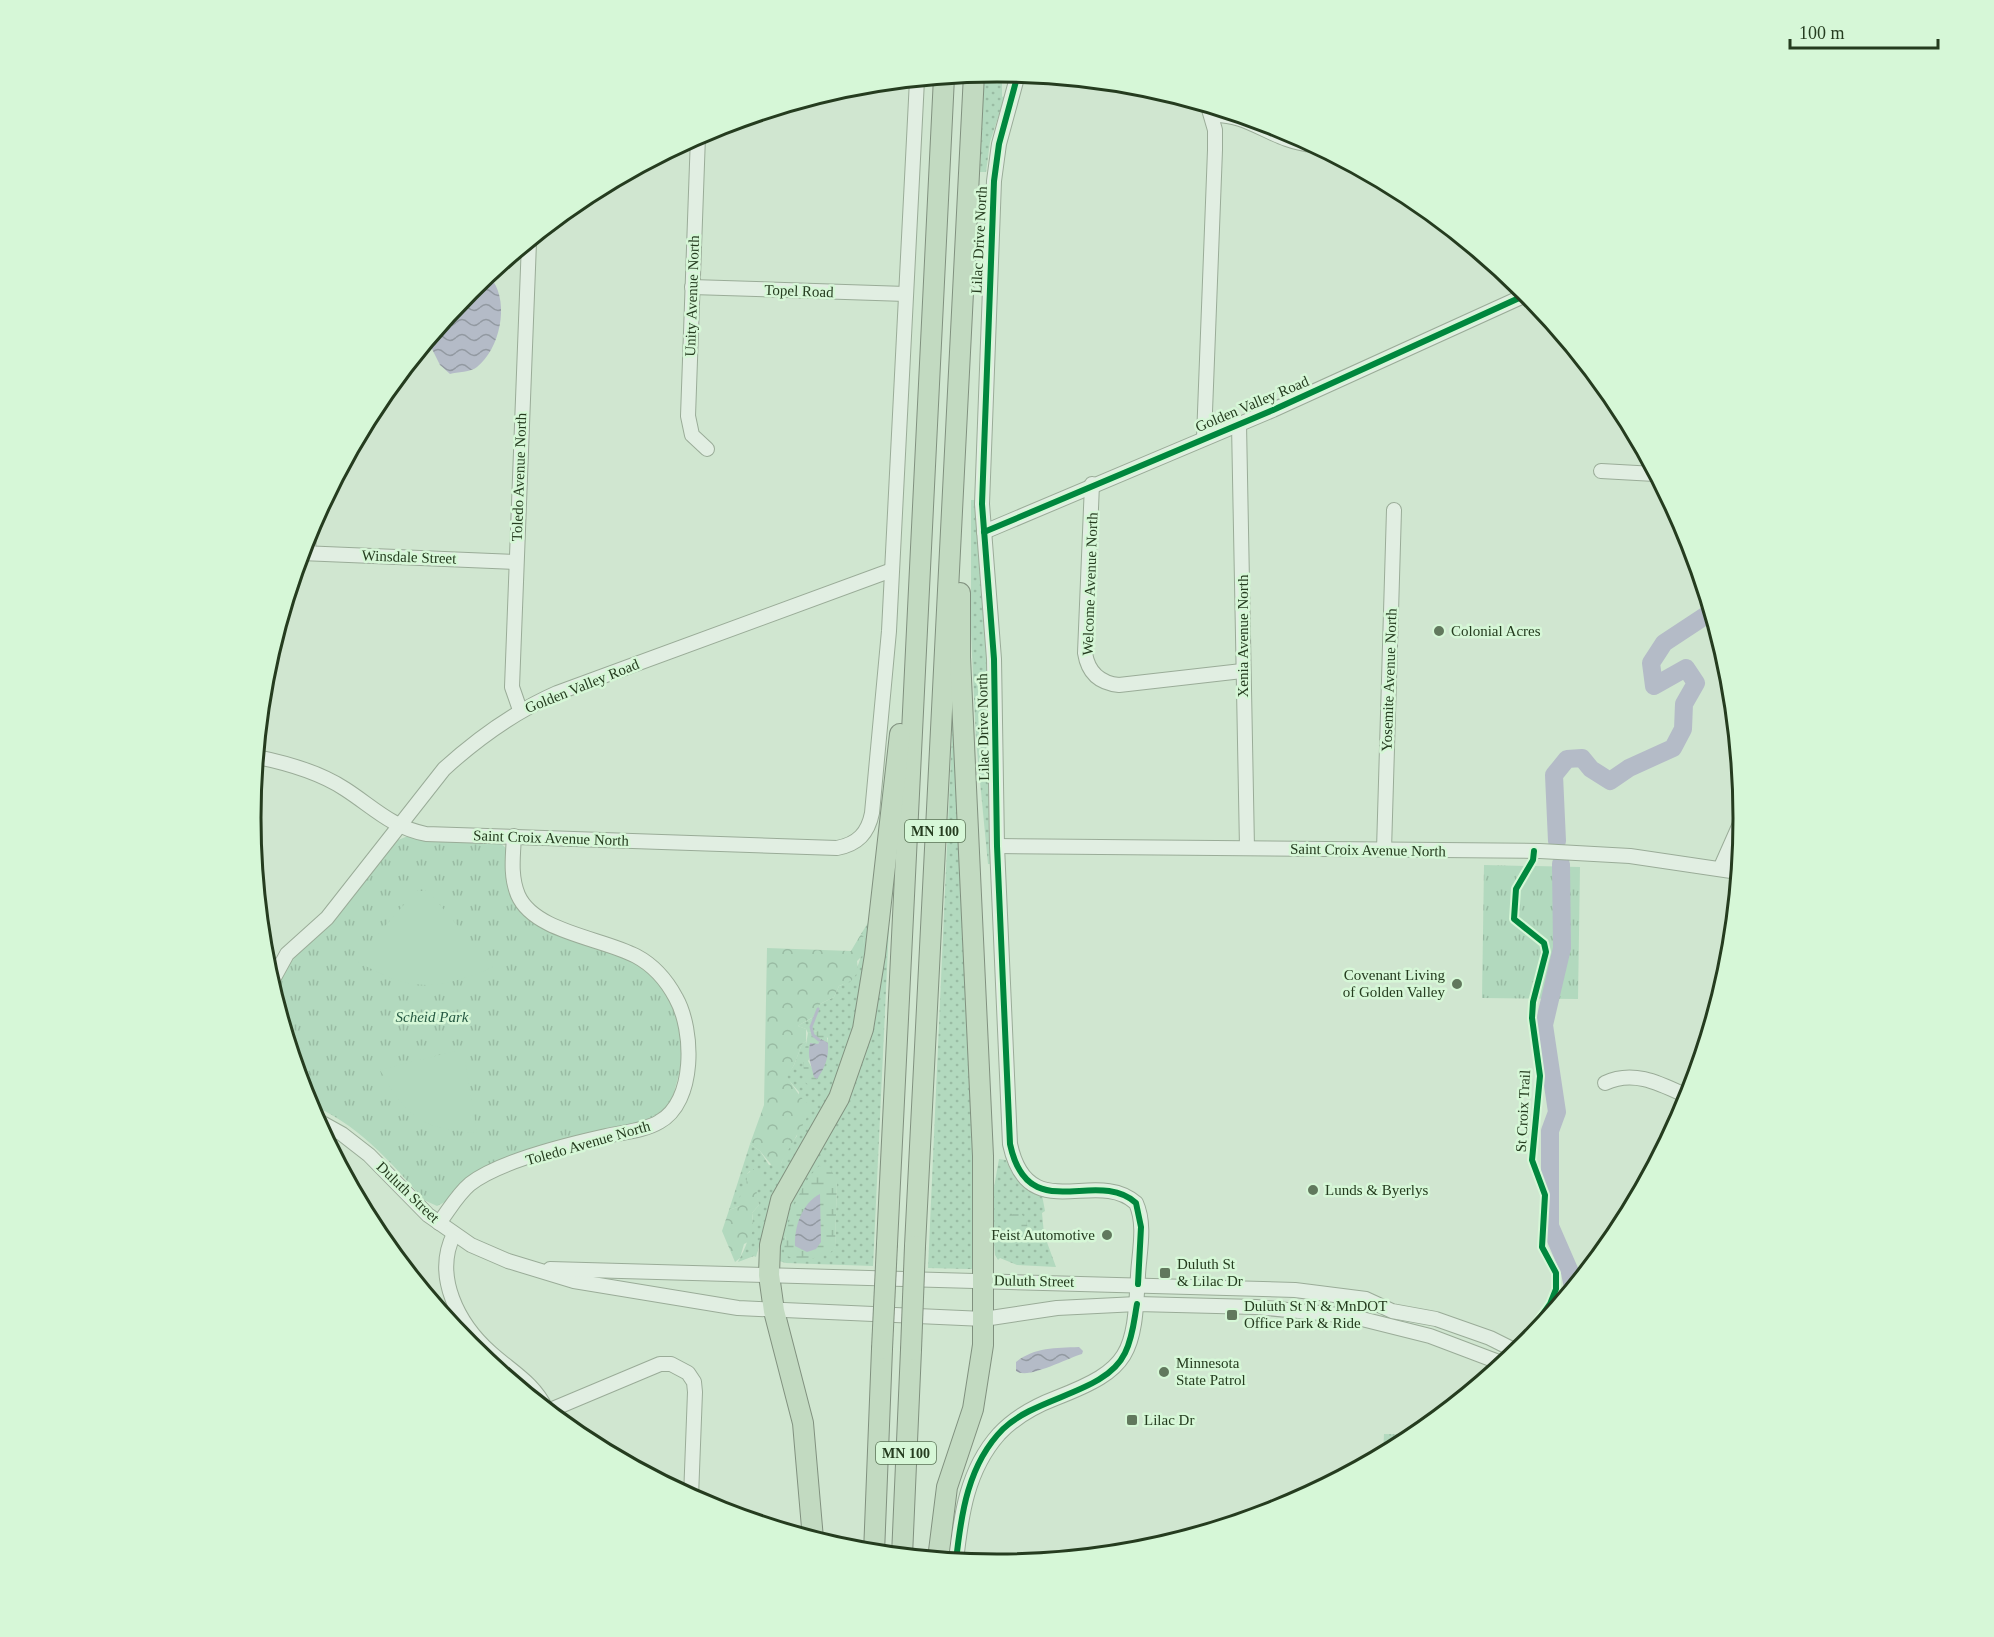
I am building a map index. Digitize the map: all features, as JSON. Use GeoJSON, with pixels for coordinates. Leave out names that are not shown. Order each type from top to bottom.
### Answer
{"type":"FeatureCollection","features":[{"type":"Feature","properties":{"kind":"highway","name":"MN 100"},"geometry":{"type":"LineString","coordinates":[[902,1548],[915,1246],[974,83]]}},
{"type":"Feature","properties":{"kind":"highway","name":"MN 100"},"geometry":{"type":"LineString","coordinates":[[874,1544],[944,85]]}},
{"type":"Feature","properties":{"kind":"highway"},"geometry":{"type":"LineString","coordinates":[[939,1552],[947,1487],[979,1387],[984,1319],[983,1144],[962,705],[960,622],[962,513],[958,417]]}},
{"type":"Feature","properties":{"kind":"highway"},"geometry":{"type":"LineString","coordinates":[[812,1530],[803,1423],[774,1311],[769,1275],[770,1245],[781,1200],[839,1098],[863,1029],[875,955],[901,726],[916,646]]}},
{"type":"Feature","properties":{"kind":"street","name":"Lilac Drive North"},"geometry":{"type":"LineString","coordinates":[[957,1553],[969,1487],[991,1444],[1010,1423],[1032,1408],[1098,1380],[1111,1371],[1124,1356],[1130,1342],[1137,1304],[1141,1227],[1136,1203],[1124,1194],[1041,1188],[1021,1175],[1010,1144],[997,846],[994,658],[984,532],[982,452],[994,181],[999,144],[1016,83]]}},
{"type":"Feature","properties":{"kind":"street"},"geometry":{"type":"LineString","coordinates":[[892,570],[917,87]]}},
{"type":"Feature","properties":{"kind":"street"},"geometry":{"type":"LineString","coordinates":[[1204,438],[1215,150],[1211,115]]}},
{"type":"Feature","properties":{"kind":"street","name":"Unity Avenue North"},"geometry":{"type":"LineString","coordinates":[[698,146],[688,416],[692,435],[707,449]]}},
{"type":"Feature","properties":{"kind":"street","name":"Toledo Avenue North"},"geometry":{"type":"LineString","coordinates":[[520,710],[512,687],[528,252]]}},
{"type":"Feature","properties":{"kind":"street","name":"Topel Road"},"geometry":{"type":"LineString","coordinates":[[693,287],[906,294]]}},
{"type":"Feature","properties":{"kind":"street","name":"Golden Valley Road"},"geometry":{"type":"LineString","coordinates":[[984,532],[1092,484],[1239,424],[1518,299]]}},
{"type":"Feature","properties":{"kind":"street","name":"Xenia Avenue North"},"geometry":{"type":"LineString","coordinates":[[1239,424],[1244,582],[1242,670],[1247,848]]}},
{"type":"Feature","properties":{"kind":"street"},"geometry":{"type":"LineString","coordinates":[[1601,471],[1646,474]]}},
{"type":"Feature","properties":{"kind":"street","name":"Welcome Avenue North"},"geometry":{"type":"LineString","coordinates":[[1092,484],[1086,652],[1092,672],[1108,684],[1119,685],[1242,670]]}},
{"type":"Feature","properties":{"kind":"street","name":"Yosemite Avenue North"},"geometry":{"type":"LineString","coordinates":[[1384,850],[1394,510]]}},
{"type":"Feature","properties":{"kind":"street","name":"Winsdale Street"},"geometry":{"type":"LineString","coordinates":[[311,553],[516,562]]}},
{"type":"Feature","properties":{"kind":"street","name":"Golden Valley Road"},"geometry":{"type":"LineString","coordinates":[[277,971],[287,954],[327,918],[444,769],[467,748],[520,710],[557,693],[892,570]]}},
{"type":"Feature","properties":{"kind":"street","name":"Saint Croix Avenue North"},"geometry":{"type":"LineString","coordinates":[[264,759],[292,766],[335,784],[387,821],[426,834],[837,848],[854,843],[870,824],[874,802],[886,687],[892,570]]}},
{"type":"Feature","properties":{"kind":"street","name":"Toledo Avenue North"},"geometry":{"type":"LineString","coordinates":[[439,1223],[462,1193],[487,1174],[574,1143],[657,1123],[673,1108],[686,1075],[689,1033],[682,1010],[671,988],[656,971],[636,956],[548,923],[528,910],[515,885],[514,837]]}},
{"type":"Feature","properties":{"kind":"street"},"geometry":{"type":"LineString","coordinates":[[1720,868],[1732,841]]}},
{"type":"Feature","properties":{"kind":"street","name":"Saint Croix Avenue North"},"geometry":{"type":"LineString","coordinates":[[997,846],[1582,853],[1630,856],[1731,870]]}},
{"type":"Feature","properties":{"kind":"street"},"geometry":{"type":"LineString","coordinates":[[1605,1083],[1617,1078],[1633,1077],[1650,1080],[1680,1093]]}},
{"type":"Feature","properties":{"kind":"street","name":"Duluth Street"},"geometry":{"type":"LineString","coordinates":[[329,1127],[369,1155],[409,1198],[454,1234],[488,1253],[574,1281],[774,1311],[984,1319],[1057,1308],[1137,1304],[1256,1307],[1350,1316],[1430,1336],[1494,1360]]}},
{"type":"Feature","properties":{"kind":"street"},"geometry":{"type":"LineString","coordinates":[[454,1234],[445,1261],[452,1299],[466,1327]]}},
{"type":"Feature","properties":{"kind":"street","name":"Duluth Street"},"geometry":{"type":"LineString","coordinates":[[539,1269],[1295,1290],[1366,1299],[1392,1311],[1436,1319],[1508,1348]]}},
{"type":"Feature","properties":{"kind":"street"},"geometry":{"type":"LineString","coordinates":[[555,1407],[660,1364],[671,1364],[688,1373],[695,1392],[691,1488]]}},
{"type":"Feature","properties":{"kind":"green space"},"geometry":{"type":"Polygon","coordinates":[[[1002,82],[1002,97],[1005,96],[990,142],[986,172],[980,172],[984,83],[1002,82]]]}},
{"type":"Feature","properties":{"kind":"green space"},"geometry":{"type":"Polygon","coordinates":[[[971,500],[976,500],[987,667],[992,864],[988,864],[976,740],[971,633],[971,500]]]}},
{"type":"Feature","properties":{"kind":"green space"},"geometry":{"type":"Polygon","coordinates":[[[953,714],[958,714],[977,1119],[975,1269],[928,1268],[953,714]]]}},
{"type":"Feature","properties":{"kind":"green space","name":"Scheid Park"},"geometry":{"type":"Polygon","coordinates":[[[408,836],[499,842],[507,849],[509,882],[515,901],[528,917],[538,924],[627,958],[649,973],[661,985],[680,1017],[683,1059],[669,1106],[648,1120],[576,1136],[437,1206],[424,1200],[385,1157],[357,1132],[321,1109],[300,1055],[279,979],[281,973],[305,946],[321,933],[398,840],[408,836]]]}},
{"type":"Feature","properties":{"kind":"green space"},"geometry":{"type":"Polygon","coordinates":[[[1484,865],[1580,867],[1578,999],[1482,998],[1484,865]]]}},
{"type":"Feature","properties":{"kind":"green space"},"geometry":{"type":"Polygon","coordinates":[[[891,884],[873,1266],[779,1261],[781,1240],[796,1187],[833,1118],[891,884]],[[837,1181],[799,1195],[785,1239],[802,1257],[821,1256],[835,1248],[837,1181]]]}},
{"type":"Feature","properties":{"kind":"green space"},"geometry":{"type":"Polygon","coordinates":[[[416,891],[428,891],[493,967],[455,981],[423,985],[392,978],[355,960],[416,891]]]}},
{"type":"Feature","properties":{"kind":"green space"},"geometry":{"type":"Polygon","coordinates":[[[871,918],[856,1039],[816,1125],[774,1193],[756,1257],[738,1262],[751,1231],[752,1213],[759,1205],[750,1171],[747,1174],[749,1182],[740,1206],[729,1210],[750,1144],[760,1151],[769,1165],[781,1163],[797,1136],[799,1092],[786,1077],[794,1065],[802,1044],[806,1041],[805,1082],[828,1049],[828,1038],[819,1031],[808,1033],[806,1029],[798,1026],[815,1016],[820,1004],[834,997],[839,986],[851,978],[860,958],[864,937],[861,934],[871,918]]]}},
{"type":"Feature","properties":{"kind":"green space"},"geometry":{"type":"Polygon","coordinates":[[[861,934],[864,937],[862,956],[857,961],[858,972],[851,981],[839,986],[834,997],[820,1004],[815,1015],[798,1026],[806,1029],[806,1041],[802,1044],[787,1077],[810,1106],[810,1112],[781,1163],[774,1168],[760,1151],[750,1144],[764,1105],[767,948],[851,951],[861,934]]]}},
{"type":"Feature","properties":{"kind":"green space"},"geometry":{"type":"Polygon","coordinates":[[[819,1031],[826,1033],[828,1043],[821,1039],[808,1061],[812,1068],[822,1072],[812,1088],[805,1082],[803,1061],[808,1033],[819,1031]]]}},
{"type":"Feature","properties":{"kind":"green space"},"geometry":{"type":"Polygon","coordinates":[[[455,1051],[465,1060],[477,1133],[442,1128],[418,1118],[399,1100],[380,1070],[455,1051]]]}},
{"type":"Feature","properties":{"kind":"green space"},"geometry":{"type":"Polygon","coordinates":[[[999,1159],[1006,1160],[1012,1172],[1025,1186],[1042,1195],[1045,1211],[1042,1213],[1044,1234],[1056,1267],[1017,1265],[1000,1258],[998,1260],[995,1255],[991,1204],[999,1159]]]}},
{"type":"Feature","properties":{"kind":"green space"},"geometry":{"type":"Polygon","coordinates":[[[819,1166],[830,1168],[837,1181],[835,1248],[818,1257],[802,1259],[789,1257],[784,1254],[790,1219],[805,1184],[819,1166]]]}},
{"type":"Feature","properties":{"kind":"green space"},"geometry":{"type":"Polygon","coordinates":[[[754,1169],[763,1173],[762,1185],[756,1189],[759,1205],[752,1213],[753,1230],[748,1242],[744,1244],[740,1258],[735,1262],[722,1231],[729,1210],[740,1206],[739,1199],[746,1186],[747,1174],[754,1169]]]}},
{"type":"Feature","properties":{"kind":"green space"},"geometry":{"type":"Polygon","coordinates":[[[1018,1212],[1027,1224],[1024,1239],[1013,1237],[1008,1232],[1009,1216],[1018,1212]]]}},
{"type":"Feature","properties":{"kind":"green space"},"geometry":{"type":"Polygon","coordinates":[[[1384,1434],[1399,1434],[1384,1444],[1384,1434]]]}},
{"type":"Feature","properties":{"kind":"water"},"geometry":{"type":"Polygon","coordinates":[[[494,282],[500,302],[500,326],[485,359],[474,369],[450,374],[440,365],[431,348],[494,282]]]}},
{"type":"Feature","properties":{"kind":"water"},"geometry":{"type":"Polygon","coordinates":[[[821,1039],[828,1043],[828,1053],[817,1079],[814,1077],[809,1048],[810,1043],[818,1044],[821,1039]]]}},
{"type":"Feature","properties":{"kind":"water"},"geometry":{"type":"Polygon","coordinates":[[[820,1194],[821,1242],[816,1249],[807,1252],[795,1246],[796,1231],[804,1209],[820,1194]]]}},
{"type":"Feature","properties":{"kind":"water"},"geometry":{"type":"Polygon","coordinates":[[[1079,1347],[1083,1351],[1082,1354],[1038,1371],[1022,1373],[1016,1371],[1016,1362],[1030,1353],[1046,1349],[1079,1347]]]}},
{"type":"Feature","properties":{"kind":"waterway"},"geometry":{"type":"LineString","coordinates":[[1557,841],[1554,775],[1567,759],[1582,758],[1591,769],[1610,781],[1629,768],[1673,748],[1683,729],[1684,704],[1696,683],[1686,668],[1654,686],[1651,663],[1664,643],[1704,616]]}},
{"type":"Feature","properties":{"kind":"waterway"},"geometry":{"type":"LineString","coordinates":[[1561,864],[1562,948],[1544,1025],[1557,1112],[1550,1131],[1550,1226],[1571,1279]]}},
{"type":"Feature","properties":{"kind":"waterway"},"geometry":{"type":"LineString","coordinates":[[818,1009],[811,1027],[813,1035],[819,1040]]}},
{"type":"Feature","properties":{"kind":"cycle path"},"geometry":{"type":"LineString","coordinates":[[1016,83],[999,144],[994,181],[982,504],[994,659],[997,846],[1010,1144],[1019,1169],[1032,1184],[1047,1190],[1065,1192],[1102,1190],[1120,1194],[1136,1203],[1141,1227],[1138,1284]]}},
{"type":"Feature","properties":{"kind":"cycle path"},"geometry":{"type":"LineString","coordinates":[[984,532],[1273,410],[1518,299]]}},
{"type":"Feature","properties":{"kind":"cycle path","name":"St Croix Trail"},"geometry":{"type":"LineString","coordinates":[[1534,851],[1533,860],[1516,889],[1514,919],[1544,943],[1546,952],[1533,1002],[1532,1018],[1540,1076],[1532,1160],[1545,1195],[1542,1247],[1556,1273],[1556,1289],[1550,1304]]}},
{"type":"Feature","properties":{"kind":"cycle path"},"geometry":{"type":"LineString","coordinates":[[957,1553],[968,1490],[991,1443],[1017,1418],[1087,1386],[1116,1366],[1130,1341],[1137,1304]]}},
{"type":"Feature","properties":{"kind":"place","name":"Colonial Acres"},"geometry":{"type":"Point","coordinates":[1439,631]}},
{"type":"Feature","properties":{"kind":"place","name":"Covenant Living of Golden Valley"},"geometry":{"type":"Point","coordinates":[1457,984]}},
{"type":"Feature","properties":{"kind":"place","name":"Lunds & Byerlys"},"geometry":{"type":"Point","coordinates":[1313,1190]}},
{"type":"Feature","properties":{"kind":"place","name":"Feist Automotive"},"geometry":{"type":"Point","coordinates":[1107,1235]}},
{"type":"Feature","properties":{"kind":"place","name":"Duluth St & Lilac Dr"},"geometry":{"type":"Point","coordinates":[1165,1273]}},
{"type":"Feature","properties":{"kind":"place","name":"Duluth St N & MnDOT Office Park & Ride"},"geometry":{"type":"Point","coordinates":[1232,1315]}},
{"type":"Feature","properties":{"kind":"place","name":"Minnesota State Patrol"},"geometry":{"type":"Point","coordinates":[1164,1372]}},
{"type":"Feature","properties":{"kind":"place","name":"Lilac Dr"},"geometry":{"type":"Point","coordinates":[1132,1420]}}]}
